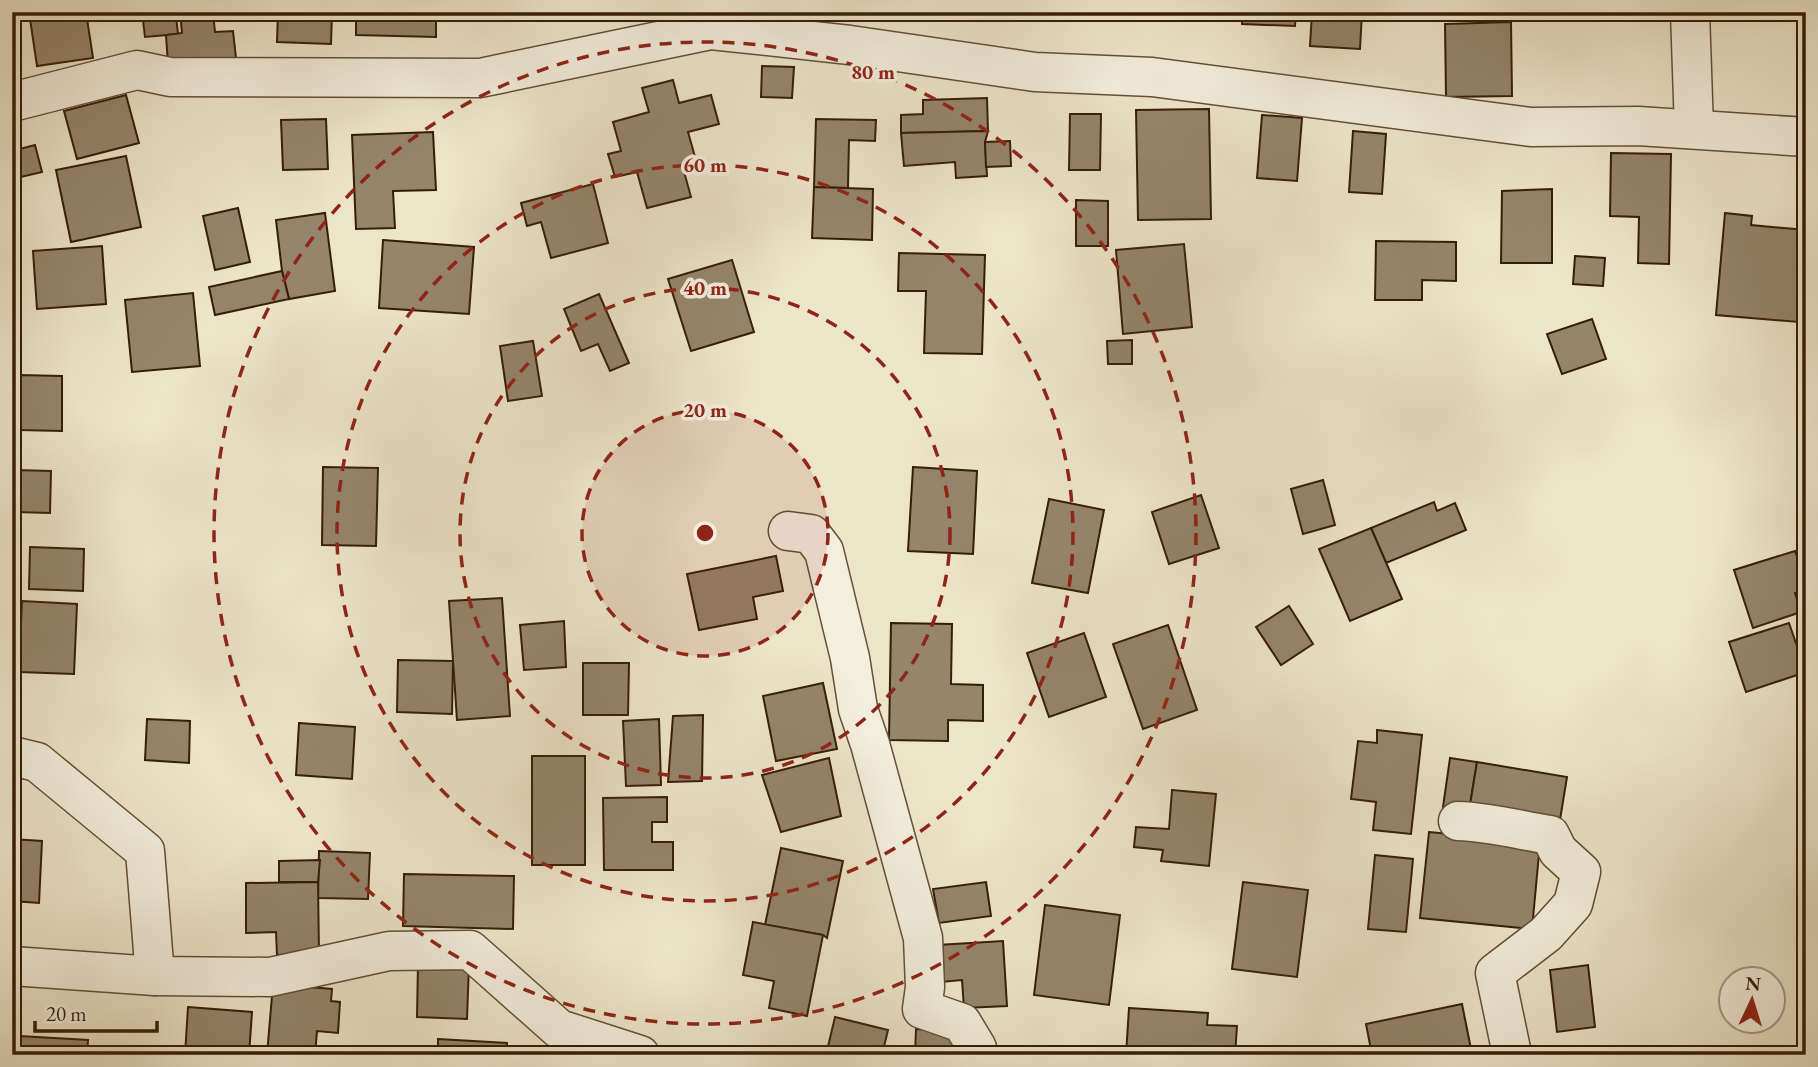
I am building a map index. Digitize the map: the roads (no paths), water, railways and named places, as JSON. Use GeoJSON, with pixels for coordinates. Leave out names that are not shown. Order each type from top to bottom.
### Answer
{"type":"FeatureCollection","features":[{"type":"Feature","properties":{"kind":"street"},"geometry":{"type":"LineString","coordinates":[[1690,12],[1694,130]]}},
{"type":"Feature","properties":{"kind":"street"},"geometry":{"type":"LineString","coordinates":[[12,102],[136,70],[170,76],[480,78],[711,30],[850,45],[1035,72],[1152,77],[1531,127],[1638,126],[1806,136]]}},
{"type":"Feature","properties":{"kind":"street"},"geometry":{"type":"LineString","coordinates":[[788,531],[811,534],[824,551],[850,659],[858,709],[923,938],[925,987],[922,1009],[962,1023],[977,1048],[976,1055]]}},
{"type":"Feature","properties":{"kind":"street"},"geometry":{"type":"LineString","coordinates":[[12,756],[37,762],[145,851],[155,976]]}},
{"type":"Feature","properties":{"kind":"street"},"geometry":{"type":"LineString","coordinates":[[1458,821],[1489,822],[1516,830],[1550,835],[1558,851],[1581,872],[1573,904],[1546,933],[1495,973],[1512,1054],[1510,1055]]}},
{"type":"Feature","properties":{"kind":"street"},"geometry":{"type":"LineString","coordinates":[[12,966],[155,976],[271,977],[389,951],[470,950],[559,1029],[640,1055]]}}]}
